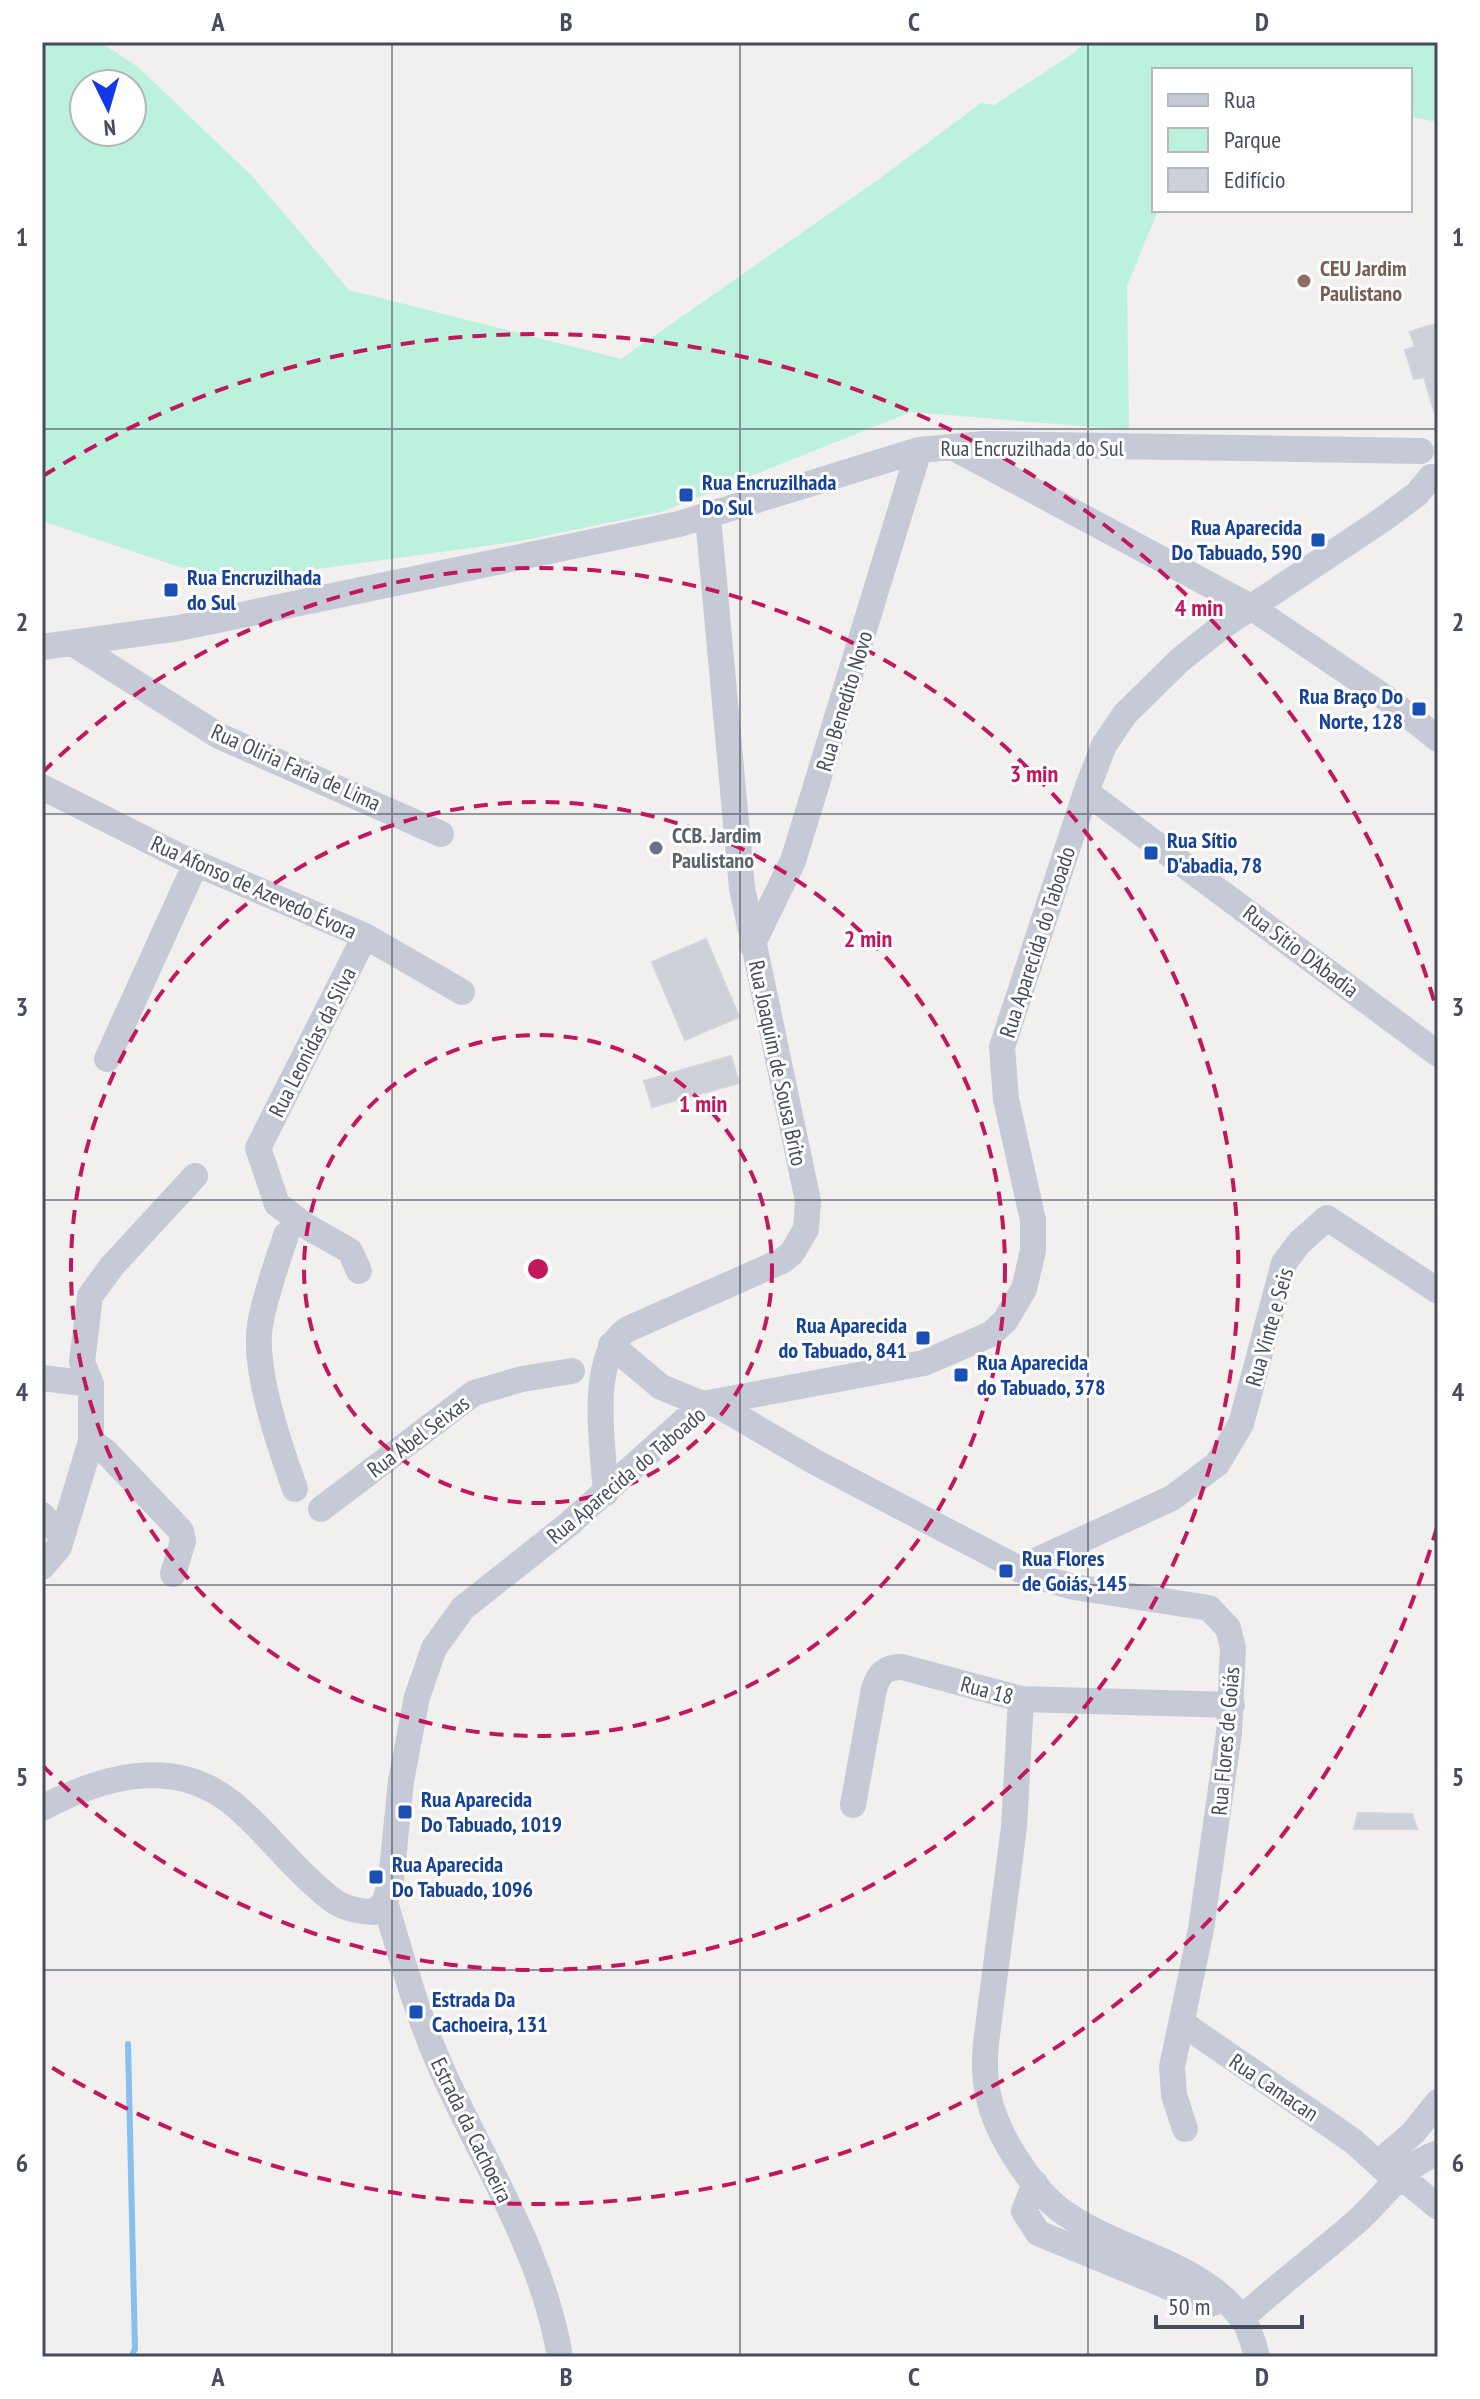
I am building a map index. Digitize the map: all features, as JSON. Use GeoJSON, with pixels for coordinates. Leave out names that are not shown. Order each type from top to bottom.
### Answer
{"type":"FeatureCollection","features":[{"type":"Feature","properties":{"kind":"street","name":"Rua Encruzilhada do Sul"},"geometry":{"type":"LineString","coordinates":[[42,647],[248,614],[708,517],[919,450],[950,446],[1430,444]]}},
{"type":"Feature","properties":{"kind":"street"},"geometry":{"type":"LineString","coordinates":[[1430,444],[1422,467],[1434,478]]}},
{"type":"Feature","properties":{"kind":"street"},"geometry":{"type":"LineString","coordinates":[[950,446],[1251,607],[1390,701],[1438,739]]}},
{"type":"Feature","properties":{"kind":"street","name":"Rua Benedito Novo"},"geometry":{"type":"LineString","coordinates":[[752,945],[776,900],[802,835],[919,450]]}},
{"type":"Feature","properties":{"kind":"street","name":"Rua Aparecida do Taboado"},"geometry":{"type":"LineString","coordinates":[[385,1902],[412,1719],[434,1648],[463,1608],[710,1404],[924,1363],[991,1334],[1016,1307],[1031,1267],[1033,1220],[1006,1099],[1002,1047],[1097,761],[1125,714],[1180,660],[1251,607],[1382,520],[1434,478]]}},
{"type":"Feature","properties":{"kind":"street","name":"Rua Joaquim de Sousa Brito"},"geometry":{"type":"LineString","coordinates":[[611,1345],[623,1331],[782,1261],[792,1253],[806,1229],[808,1201],[742,888],[724,724],[708,517]]}},
{"type":"Feature","properties":{"kind":"street","name":"Rua Oliria Faria de Lima"},"geometry":{"type":"LineString","coordinates":[[74,644],[219,736],[441,834]]}},
{"type":"Feature","properties":{"kind":"street","name":"Rua Afonso de Azevedo Évora"},"geometry":{"type":"LineString","coordinates":[[42,787],[196,863],[406,956],[462,992]]}},
{"type":"Feature","properties":{"kind":"street","name":"Rua Sítio D'Abadia"},"geometry":{"type":"LineString","coordinates":[[1086,792],[1438,1054]]}},
{"type":"Feature","properties":{"kind":"street"},"geometry":{"type":"LineString","coordinates":[[107,1059],[196,863]]}},
{"type":"Feature","properties":{"kind":"street","name":"Rua Leonidas da Silva"},"geometry":{"type":"LineString","coordinates":[[359,1271],[350,1251],[306,1226],[277,1204],[258,1148],[365,936]]}},
{"type":"Feature","properties":{"kind":"street"},"geometry":{"type":"LineString","coordinates":[[42,1567],[62,1536],[91,1441],[91,1384],[83,1369],[82,1352],[93,1288],[195,1176]]}},
{"type":"Feature","properties":{"kind":"street","name":"Rua Vinte e Seis"},"geometry":{"type":"LineString","coordinates":[[1018,1569],[1172,1498],[1204,1476],[1229,1448],[1241,1424],[1278,1277],[1299,1243],[1327,1218],[1438,1291]]}},
{"type":"Feature","properties":{"kind":"street"},"geometry":{"type":"LineString","coordinates":[[286,1235],[260,1326],[260,1348],[274,1429],[295,1489]]}},
{"type":"Feature","properties":{"kind":"street"},"geometry":{"type":"LineString","coordinates":[[606,1493],[602,1373],[611,1345]]}},
{"type":"Feature","properties":{"kind":"street","name":"Rua Flores de Goiás"},"geometry":{"type":"LineString","coordinates":[[611,1345],[661,1387],[710,1404],[1018,1569],[1074,1587],[1209,1608],[1228,1628],[1233,1648],[1232,1705],[1201,1929],[1172,2067],[1174,2095],[1185,2129]]}},
{"type":"Feature","properties":{"kind":"street","name":"Rua Abel Seixas"},"geometry":{"type":"LineString","coordinates":[[321,1509],[474,1393],[522,1379],[572,1371]]}},
{"type":"Feature","properties":{"kind":"street"},"geometry":{"type":"LineString","coordinates":[[42,1378],[91,1384]]}},
{"type":"Feature","properties":{"kind":"street"},"geometry":{"type":"LineString","coordinates":[[91,1441],[106,1452],[181,1531],[183,1541],[173,1574]]}},
{"type":"Feature","properties":{"kind":"street"},"geometry":{"type":"LineString","coordinates":[[42,1515],[62,1536]]}},
{"type":"Feature","properties":{"kind":"street","name":"Rua 18"},"geometry":{"type":"LineString","coordinates":[[853,1805],[874,1689],[885,1670],[902,1667],[1021,1699],[1232,1705]]}},
{"type":"Feature","properties":{"kind":"street"},"geometry":{"type":"LineString","coordinates":[[1021,1699],[1014,1827],[983,2075],[986,2096],[1000,2131],[1035,2183],[1058,2208],[1091,2228],[1189,2274],[1222,2298],[1242,2318],[1257,2357]]}},
{"type":"Feature","properties":{"kind":"street"},"geometry":{"type":"LineString","coordinates":[[42,1808],[96,1785],[136,1775],[182,1777],[206,1786],[233,1803],[343,1909],[374,1912],[385,1902]]}},
{"type":"Feature","properties":{"kind":"street","name":"Estrada da Cachoeira"},"geometry":{"type":"LineString","coordinates":[[385,1902],[407,1981],[424,2027],[515,2218],[535,2269],[560,2357]]}},
{"type":"Feature","properties":{"kind":"street","name":"Rua Camacan"},"geometry":{"type":"LineString","coordinates":[[1182,2023],[1438,2207]]}},
{"type":"Feature","properties":{"kind":"street"},"geometry":{"type":"LineString","coordinates":[[1242,2318],[1358,2221],[1381,2164],[1413,2133],[1438,2102]]}},
{"type":"Feature","properties":{"kind":"street"},"geometry":{"type":"LineString","coordinates":[[1381,2164],[1421,2159],[1438,2153]]}},
{"type":"Feature","properties":{"kind":"green space"},"geometry":{"type":"Polygon","coordinates":[[[42,42],[100,42],[139,68],[68,68],[68,148],[148,148],[148,77],[252,176],[349,290],[621,359],[879,179],[981,103],[994,105],[1074,53],[1084,42],[1438,42],[1438,122],[1412,117],[1412,68],[1152,68],[1152,212],[1157,212],[1127,286],[1129,430],[911,412],[661,512],[520,541],[224,582],[42,521],[42,42]]]}},
{"type":"Feature","properties":{"kind":"building"},"geometry":{"type":"Polygon","coordinates":[[[1438,323],[1438,411],[1434,411],[1424,377],[1414,379],[1405,350],[1415,347],[1410,332],[1438,323]]]}},
{"type":"Feature","properties":{"kind":"building"},"geometry":{"type":"Polygon","coordinates":[[[706,939],[739,1017],[685,1040],[652,962],[706,939]]]}},
{"type":"Feature","properties":{"kind":"building"},"geometry":{"type":"Polygon","coordinates":[[[731,1056],[739,1083],[652,1107],[644,1081],[731,1056]]]}},
{"type":"Feature","properties":{"kind":"building"},"geometry":{"type":"Polygon","coordinates":[[[1358,1813],[1412,1814],[1417,1829],[1354,1829],[1358,1813]]]}},
{"type":"Feature","properties":{"kind":"waterway"},"geometry":{"type":"LineString","coordinates":[[128,2044],[135,2349],[131,2357]]}},
{"type":"Feature","properties":{"kind":"place","name":"CEU Jardim Paulistano"},"geometry":{"type":"Point","coordinates":[1304,281]}},
{"type":"Feature","properties":{"kind":"place","name":"Rua Encruzilhada Do Sul"},"geometry":{"type":"Point","coordinates":[686,495]}},
{"type":"Feature","properties":{"kind":"place","name":"Rua Aparecida Do Tabuado, 590"},"geometry":{"type":"Point","coordinates":[1318,540]}},
{"type":"Feature","properties":{"kind":"place","name":"Rua Encruzilhada do Sul"},"geometry":{"type":"Point","coordinates":[171,590]}},
{"type":"Feature","properties":{"kind":"place","name":"Rua Braço Do Norte, 128"},"geometry":{"type":"Point","coordinates":[1419,709]}},
{"type":"Feature","properties":{"kind":"place","name":"CCB. Jardim Paulistano"},"geometry":{"type":"Point","coordinates":[656,848]}},
{"type":"Feature","properties":{"kind":"place","name":"Rua Sítio D'abadia, 78"},"geometry":{"type":"Point","coordinates":[1151,853]}},
{"type":"Feature","properties":{"kind":"place","name":"Rua Aparecida do Tabuado, 841"},"geometry":{"type":"Point","coordinates":[923,1338]}},
{"type":"Feature","properties":{"kind":"place","name":"Rua Aparecida do Tabuado, 378"},"geometry":{"type":"Point","coordinates":[961,1375]}},
{"type":"Feature","properties":{"kind":"place","name":"Rua Flores de Goiás, 145"},"geometry":{"type":"Point","coordinates":[1006,1571]}},
{"type":"Feature","properties":{"kind":"place","name":"Rua Aparecida Do Tabuado, 1019"},"geometry":{"type":"Point","coordinates":[405,1812]}},
{"type":"Feature","properties":{"kind":"place","name":"Rua Aparecida Do Tabuado, 1096"},"geometry":{"type":"Point","coordinates":[376,1877]}},
{"type":"Feature","properties":{"kind":"place","name":"Estrada Da Cachoeira, 131"},"geometry":{"type":"Point","coordinates":[416,2012]}}]}
